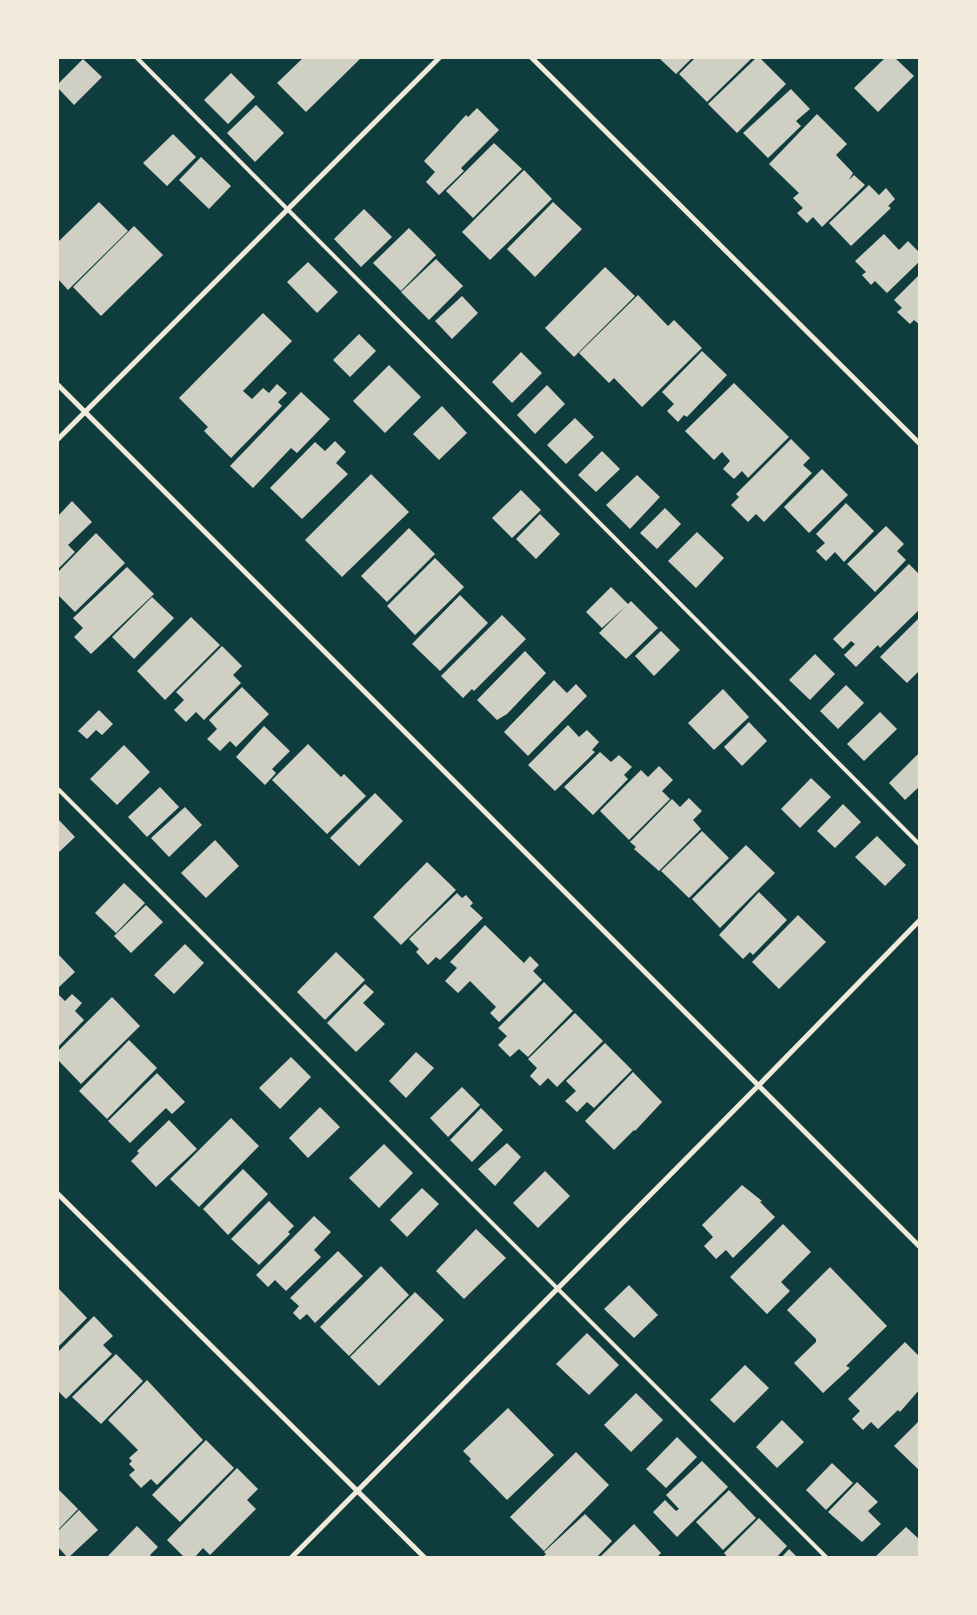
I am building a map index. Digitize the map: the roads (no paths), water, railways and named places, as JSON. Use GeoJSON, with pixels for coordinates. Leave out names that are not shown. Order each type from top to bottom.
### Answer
{"type":"FeatureCollection","features":[{"type":"Feature","properties":{"kind":"street"},"geometry":{"type":"LineString","coordinates":[[58,439],[439,58]]}},
{"type":"Feature","properties":{"kind":"street"},"geometry":{"type":"LineString","coordinates":[[532,58],[920,444]]}},
{"type":"Feature","properties":{"kind":"street"},"geometry":{"type":"LineString","coordinates":[[58,385],[920,1247]]}},
{"type":"Feature","properties":{"kind":"street"},"geometry":{"type":"LineString","coordinates":[[291,1558],[920,920]]}},
{"type":"Feature","properties":{"kind":"street"},"geometry":{"type":"LineString","coordinates":[[58,1194],[359,1490],[425,1558]]}},
{"type":"Feature","properties":{"kind":"lane"},"geometry":{"type":"LineString","coordinates":[[138,58],[920,845]]}},
{"type":"Feature","properties":{"kind":"lane"},"geometry":{"type":"LineString","coordinates":[[58,789],[827,1558]]}}]}
